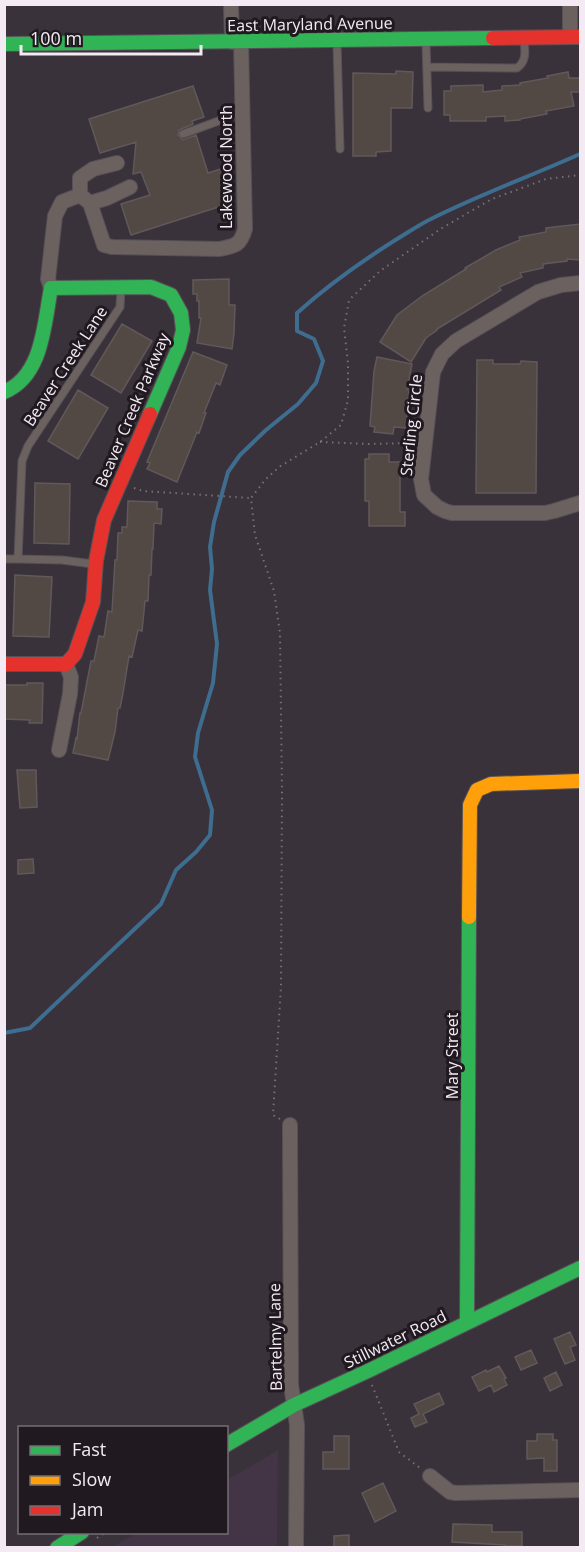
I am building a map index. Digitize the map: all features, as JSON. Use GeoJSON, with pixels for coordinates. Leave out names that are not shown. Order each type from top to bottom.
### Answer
{"type":"FeatureCollection","features":[{"type":"Feature","properties":{"kind":"street","name":"Lakewood North"},"geometry":{"type":"LineString","coordinates":[[85,199],[104,245],[112,248],[219,249],[236,246],[243,238],[245,229],[243,112],[231,4]]}},
{"type":"Feature","properties":{"kind":"street"},"geometry":{"type":"LineString","coordinates":[[570,4],[575,37]]}},
{"type":"Feature","properties":{"kind":"street","name":"East Maryland Avenue"},"geometry":{"type":"LineString","coordinates":[[4,44],[575,37]]}},
{"type":"Feature","properties":{"kind":"street"},"geometry":{"type":"LineString","coordinates":[[85,199],[80,178],[93,169],[117,163]]}},
{"type":"Feature","properties":{"kind":"street"},"geometry":{"type":"LineString","coordinates":[[4,392],[15,388],[29,371],[39,345],[51,288],[48,279],[55,216],[62,202],[107,198],[130,187]]}},
{"type":"Feature","properties":{"kind":"street","name":"Sterling Circle"},"geometry":{"type":"LineString","coordinates":[[580,283],[561,285],[538,292],[449,347],[436,363],[433,372],[420,479],[424,495],[430,502],[452,513],[545,513],[580,503]]}},
{"type":"Feature","properties":{"kind":"street","name":"Beaver Creek Parkway"},"geometry":{"type":"LineString","coordinates":[[51,288],[151,287],[171,295],[181,313],[183,330],[179,347],[104,520],[96,565],[93,602],[75,654],[66,664]]}},
{"type":"Feature","properties":{"kind":"street"},"geometry":{"type":"LineString","coordinates":[[4,664],[66,664],[71,677],[70,694],[59,750]]}},
{"type":"Feature","properties":{"kind":"street","name":"Mary Street"},"geometry":{"type":"LineString","coordinates":[[467,1322],[470,805],[477,790],[491,784],[580,781]]}},
{"type":"Feature","properties":{"kind":"street","name":"Bartelmy Lane"},"geometry":{"type":"LineString","coordinates":[[291,1125],[291,1384],[297,1425],[296,1548]]}},
{"type":"Feature","properties":{"kind":"street","name":"Stillwater Road"},"geometry":{"type":"LineString","coordinates":[[228,1444],[294,1405],[580,1268]]}},
{"type":"Feature","properties":{"kind":"street"},"geometry":{"type":"LineString","coordinates":[[430,1476],[450,1492],[456,1493],[580,1490]]}},
{"type":"Feature","properties":{"kind":"street"},"geometry":{"type":"LineString","coordinates":[[57,1548],[80,1534]]}},
{"type":"Feature","properties":{"kind":"lane"},"geometry":{"type":"LineString","coordinates":[[427,67],[517,68],[523,64],[524,38]]}},
{"type":"Feature","properties":{"kind":"lane"},"geometry":{"type":"LineString","coordinates":[[426,39],[428,108]]}},
{"type":"Feature","properties":{"kind":"lane"},"geometry":{"type":"LineString","coordinates":[[337,41],[340,149]]}},
{"type":"Feature","properties":{"kind":"lane"},"geometry":{"type":"LineString","coordinates":[[183,134],[243,112]]}},
{"type":"Feature","properties":{"kind":"lane","name":"Beaver Creek Lane"},"geometry":{"type":"LineString","coordinates":[[18,559],[22,460],[28,446],[120,307],[122,287]]}},
{"type":"Feature","properties":{"kind":"lane"},"geometry":{"type":"LineString","coordinates":[[4,559],[62,560],[96,565]]}},
{"type":"Feature","properties":{"kind":"path"},"geometry":{"type":"LineString","coordinates":[[291,1125],[273,1115],[281,986],[280,633],[274,591],[255,535],[251,498],[279,467],[320,442],[341,425],[348,400],[348,363],[344,328],[349,300],[380,270],[442,228],[492,199],[546,179],[580,175]]}},
{"type":"Feature","properties":{"kind":"path"},"geometry":{"type":"LineString","coordinates":[[320,442],[368,444],[425,441]]}},
{"type":"Feature","properties":{"kind":"path"},"geometry":{"type":"LineString","coordinates":[[119,484],[142,490],[251,498]]}},
{"type":"Feature","properties":{"kind":"path"},"geometry":{"type":"LineString","coordinates":[[372,1385],[399,1452],[430,1476]]}},
{"type":"Feature","properties":{"kind":"shaded area"},"geometry":{"type":"Polygon","coordinates":[[[278,1450],[277,1547],[112,1547],[135,1534],[228,1534],[228,1479],[278,1450]]]}},
{"type":"Feature","properties":{"kind":"building"},"geometry":{"type":"Polygon","coordinates":[[[396,71],[413,72],[412,108],[391,108],[391,151],[376,152],[376,156],[353,156],[353,73],[396,74],[396,71]]]}},
{"type":"Feature","properties":{"kind":"building"},"geometry":{"type":"Polygon","coordinates":[[[568,72],[569,78],[580,78],[580,92],[571,92],[574,106],[546,111],[547,114],[520,120],[505,121],[505,116],[486,117],[486,121],[450,121],[450,115],[444,115],[444,91],[451,91],[451,86],[483,85],[483,92],[502,90],[502,86],[520,85],[520,83],[568,72]]]}},
{"type":"Feature","properties":{"kind":"building"},"geometry":{"type":"Polygon","coordinates":[[[193,86],[204,117],[192,121],[193,124],[179,130],[178,135],[183,140],[196,135],[208,173],[224,168],[234,202],[131,235],[121,204],[150,195],[141,172],[133,174],[136,142],[100,153],[89,119],[193,86]]]}},
{"type":"Feature","properties":{"kind":"building"},"geometry":{"type":"Polygon","coordinates":[[[580,224],[580,260],[567,259],[567,261],[543,264],[543,268],[520,273],[522,277],[499,287],[501,290],[437,329],[426,338],[411,362],[380,342],[397,315],[465,268],[496,250],[520,240],[519,237],[546,232],[546,228],[580,224]]]}},
{"type":"Feature","properties":{"kind":"building"},"geometry":{"type":"Polygon","coordinates":[[[229,279],[229,305],[235,305],[232,349],[197,343],[201,318],[199,318],[197,294],[193,294],[193,280],[229,279]]]}},
{"type":"Feature","properties":{"kind":"building"},"geometry":{"type":"Polygon","coordinates":[[[122,324],[152,341],[121,393],[91,375],[122,324]]]}},
{"type":"Feature","properties":{"kind":"building"},"geometry":{"type":"Polygon","coordinates":[[[193,352],[227,365],[220,385],[216,383],[199,433],[197,432],[177,482],[147,469],[150,463],[147,462],[193,352]]]}},
{"type":"Feature","properties":{"kind":"building"},"geometry":{"type":"Polygon","coordinates":[[[377,357],[412,364],[407,389],[409,389],[406,428],[394,427],[393,434],[374,432],[375,427],[370,426],[377,357]]]}},
{"type":"Feature","properties":{"kind":"building"},"geometry":{"type":"Polygon","coordinates":[[[477,360],[493,360],[493,364],[537,362],[536,493],[476,493],[477,360]]]}},
{"type":"Feature","properties":{"kind":"building"},"geometry":{"type":"Polygon","coordinates":[[[78,390],[108,408],[78,459],[48,441],[78,390]]]}},
{"type":"Feature","properties":{"kind":"building"},"geometry":{"type":"Polygon","coordinates":[[[369,454],[389,454],[389,462],[400,462],[400,512],[405,512],[405,526],[369,526],[369,501],[365,501],[365,459],[369,459],[369,454]]]}},
{"type":"Feature","properties":{"kind":"building"},"geometry":{"type":"Polygon","coordinates":[[[35,483],[70,484],[69,544],[34,543],[35,483]]]}},
{"type":"Feature","properties":{"kind":"building"},"geometry":{"type":"Polygon","coordinates":[[[128,501],[157,502],[157,509],[162,509],[161,524],[154,523],[148,601],[145,601],[142,631],[138,630],[132,657],[129,656],[108,760],[73,753],[91,661],[94,661],[99,636],[104,637],[108,611],[112,612],[118,533],[122,533],[122,527],[127,527],[128,501]]]}},
{"type":"Feature","properties":{"kind":"building"},"geometry":{"type":"Polygon","coordinates":[[[15,575],[52,577],[49,637],[13,636],[15,575]]]}},
{"type":"Feature","properties":{"kind":"building"},"geometry":{"type":"Polygon","coordinates":[[[27,683],[43,683],[42,723],[4,719],[4,685],[27,685],[27,683]]]}},
{"type":"Feature","properties":{"kind":"building"},"geometry":{"type":"Polygon","coordinates":[[[17,770],[36,770],[37,807],[20,808],[17,770]]]}},
{"type":"Feature","properties":{"kind":"building"},"geometry":{"type":"Polygon","coordinates":[[[33,859],[34,873],[18,874],[18,860],[33,859]]]}},
{"type":"Feature","properties":{"kind":"building"},"geometry":{"type":"Polygon","coordinates":[[[570,1332],[576,1345],[570,1347],[575,1360],[565,1364],[554,1339],[570,1332]]]}},
{"type":"Feature","properties":{"kind":"building"},"geometry":{"type":"Polygon","coordinates":[[[531,1350],[537,1363],[521,1370],[515,1357],[531,1350]]]}},
{"type":"Feature","properties":{"kind":"building"},"geometry":{"type":"Polygon","coordinates":[[[499,1366],[507,1385],[494,1392],[491,1385],[479,1391],[472,1377],[499,1366]]]}},
{"type":"Feature","properties":{"kind":"building"},"geometry":{"type":"Polygon","coordinates":[[[556,1372],[562,1385],[550,1391],[544,1378],[556,1372]]]}},
{"type":"Feature","properties":{"kind":"building"},"geometry":{"type":"Polygon","coordinates":[[[439,1393],[444,1404],[423,1414],[427,1422],[415,1427],[411,1418],[419,1414],[414,1404],[439,1393]]]}},
{"type":"Feature","properties":{"kind":"building"},"geometry":{"type":"Polygon","coordinates":[[[537,1434],[553,1434],[553,1440],[557,1440],[557,1471],[544,1471],[544,1458],[527,1459],[527,1441],[537,1441],[537,1434]]]}},
{"type":"Feature","properties":{"kind":"building"},"geometry":{"type":"Polygon","coordinates":[[[334,1436],[349,1436],[349,1469],[323,1469],[323,1452],[334,1452],[334,1436]]]}},
{"type":"Feature","properties":{"kind":"building"},"geometry":{"type":"Polygon","coordinates":[[[383,1483],[396,1511],[375,1522],[362,1493],[383,1483]]]}},
{"type":"Feature","properties":{"kind":"building"},"geometry":{"type":"Polygon","coordinates":[[[453,1524],[492,1525],[492,1532],[522,1532],[522,1546],[452,1542],[453,1524]]]}},
{"type":"Feature","properties":{"kind":"building"},"geometry":{"type":"Polygon","coordinates":[[[349,1535],[349,1548],[334,1548],[334,1536],[349,1535]]]}},
{"type":"Feature","properties":{"kind":"waterway"},"geometry":{"type":"LineString","coordinates":[[4,1033],[30,1028],[161,904],[176,870],[196,852],[210,835],[212,810],[195,757],[198,733],[213,683],[217,644],[210,590],[212,569],[210,547],[214,522],[228,472],[240,455],[298,404],[316,383],[323,361],[314,339],[297,331],[297,313],[358,265],[424,223],[469,201],[580,154]]}},
{"type":"Feature","properties":{"kind":"traffic: fast"},"geometry":{"type":"LineString","coordinates":[[4,44],[493,38]]}},
{"type":"Feature","properties":{"kind":"traffic: fast"},"geometry":{"type":"LineString","coordinates":[[4,392],[17,384],[34,362],[40,348],[51,288],[151,287],[171,295],[181,313],[183,330],[179,347],[150,414]]}},
{"type":"Feature","properties":{"kind":"traffic: fast"},"geometry":{"type":"LineString","coordinates":[[467,1322],[469,917]]}},
{"type":"Feature","properties":{"kind":"traffic: fast"},"geometry":{"type":"LineString","coordinates":[[228,1444],[294,1405],[580,1268]]}},
{"type":"Feature","properties":{"kind":"traffic: fast"},"geometry":{"type":"LineString","coordinates":[[57,1548],[79,1534]]}},
{"type":"Feature","properties":{"kind":"traffic: slow"},"geometry":{"type":"LineString","coordinates":[[469,917],[470,805],[477,790],[491,784],[580,781]]}},
{"type":"Feature","properties":{"kind":"traffic: jam"},"geometry":{"type":"LineString","coordinates":[[493,38],[580,37]]}},
{"type":"Feature","properties":{"kind":"traffic: jam"},"geometry":{"type":"LineString","coordinates":[[4,664],[66,664],[75,654],[93,602],[96,561],[104,520],[150,414]]}}]}
